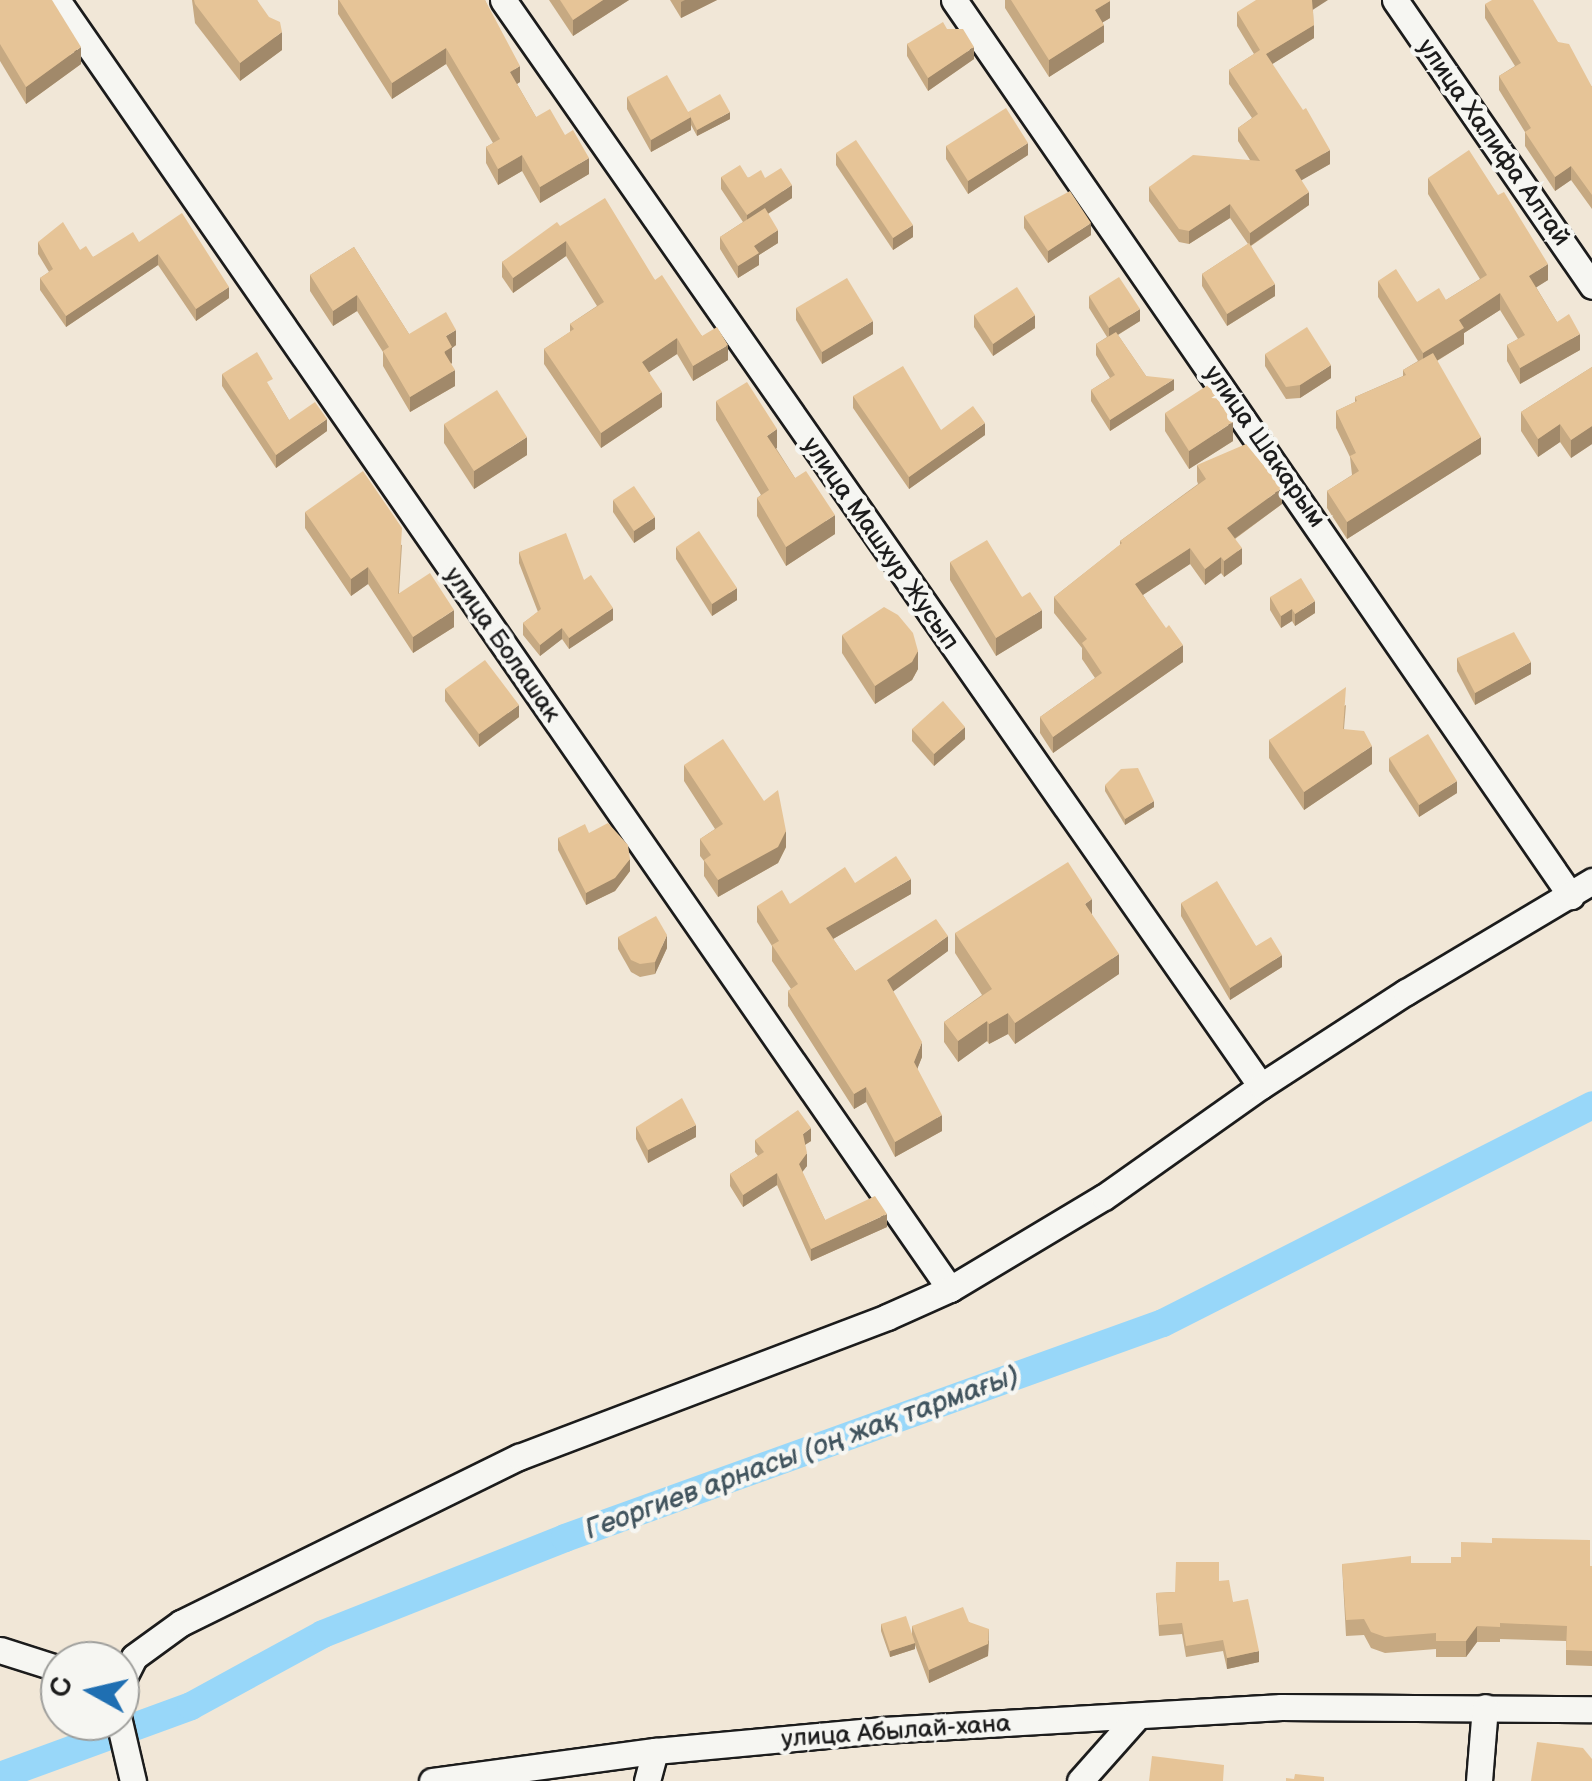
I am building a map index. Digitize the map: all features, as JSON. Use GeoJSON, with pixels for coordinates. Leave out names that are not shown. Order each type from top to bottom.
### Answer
{"type":"FeatureCollection","features":[{"type":"Feature","properties":{"kind":"street","name":"улица Болашак"},"geometry":{"type":"LineString","coordinates":[[57,0],[950,1289]]}},
{"type":"Feature","properties":{"kind":"street","name":"улица Машхур Жусып"},"geometry":{"type":"LineString","coordinates":[[503,0],[1261,1086]]}},
{"type":"Feature","properties":{"kind":"street","name":"улица Шакарым"},"geometry":{"type":"LineString","coordinates":[[954,0],[1581,889]]}},
{"type":"Feature","properties":{"kind":"street","name":"улица Халифа Алтай"},"geometry":{"type":"LineString","coordinates":[[1395,0],[1592,286]]}},
{"type":"Feature","properties":{"kind":"street"},"geometry":{"type":"LineString","coordinates":[[140,1653],[181,1623],[519,1457],[888,1317],[950,1289],[1104,1197],[1261,1086],[1406,992],[1581,889]]}},
{"type":"Feature","properties":{"kind":"street"},"geometry":{"type":"LineString","coordinates":[[0,1650],[40,1663]]}},
{"type":"Feature","properties":{"kind":"street","name":"улица Абылай-хана"},"geometry":{"type":"LineString","coordinates":[[432,1781],[655,1750],[883,1730],[1281,1707],[1592,1709]]}},
{"type":"Feature","properties":{"kind":"street"},"geometry":{"type":"LineString","coordinates":[[1479,1781],[1485,1707]]}},
{"type":"Feature","properties":{"kind":"street"},"geometry":{"type":"LineString","coordinates":[[1080,1781],[1136,1718]]}},
{"type":"Feature","properties":{"kind":"street"},"geometry":{"type":"LineString","coordinates":[[125,1741],[133,1781]]}},
{"type":"Feature","properties":{"kind":"street"},"geometry":{"type":"LineString","coordinates":[[648,1781],[655,1750]]}},
{"type":"Feature","properties":{"kind":"building"},"geometry":{"type":"Polygon","coordinates":[[[0,0],[52,0],[81,47],[26,87],[0,44],[0,0]]]}},
{"type":"Feature","properties":{"kind":"building"},"geometry":{"type":"Polygon","coordinates":[[[194,0],[257,0],[269,17],[280,22],[282,32],[240,63],[194,0]]]}},
{"type":"Feature","properties":{"kind":"building"},"geometry":{"type":"Polygon","coordinates":[[[339,0],[485,0],[520,66],[510,72],[536,117],[550,109],[565,135],[573,130],[589,158],[540,187],[522,155],[498,169],[486,147],[500,139],[446,48],[392,83],[339,0]]]}},
{"type":"Feature","properties":{"kind":"building"},"geometry":{"type":"Polygon","coordinates":[[[560,0],[603,0],[573,20],[560,0]]]}},
{"type":"Feature","properties":{"kind":"building"},"geometry":{"type":"Polygon","coordinates":[[[1011,0],[1110,1],[1095,10],[1104,25],[1049,60],[1011,0]]]}},
{"type":"Feature","properties":{"kind":"building"},"geometry":{"type":"Polygon","coordinates":[[[1256,0],[1312,0],[1314,25],[1266,54],[1303,110],[1306,108],[1330,150],[1295,170],[1309,192],[1250,233],[1230,204],[1189,231],[1179,229],[1149,187],[1193,155],[1260,161],[1238,128],[1258,114],[1229,70],[1260,50],[1237,12],[1256,0]]]}},
{"type":"Feature","properties":{"kind":"building"},"geometry":{"type":"Polygon","coordinates":[[[1492,0],[1533,0],[1558,42],[1569,44],[1592,87],[1592,195],[1571,166],[1555,177],[1525,132],[1531,128],[1499,76],[1521,63],[1485,4],[1492,0]]]}},
{"type":"Feature","properties":{"kind":"building"},"geometry":{"type":"Polygon","coordinates":[[[943,22],[947,29],[963,29],[974,47],[928,78],[907,44],[943,22]]]}},
{"type":"Feature","properties":{"kind":"building"},"geometry":{"type":"Polygon","coordinates":[[[667,75],[691,117],[651,140],[627,97],[667,75]]]}},
{"type":"Feature","properties":{"kind":"building"},"geometry":{"type":"Polygon","coordinates":[[[720,94],[730,112],[697,130],[688,112],[720,94]]]}},
{"type":"Feature","properties":{"kind":"building"},"geometry":{"type":"Polygon","coordinates":[[[1006,108],[1028,143],[968,181],[946,146],[1006,108]]]}},
{"type":"Feature","properties":{"kind":"building"},"geometry":{"type":"Polygon","coordinates":[[[856,140],[913,225],[893,238],[836,153],[856,140]]]}},
{"type":"Feature","properties":{"kind":"building"},"geometry":{"type":"Polygon","coordinates":[[[1469,150],[1498,195],[1504,192],[1548,264],[1529,276],[1557,322],[1569,314],[1580,334],[1520,368],[1507,345],[1525,335],[1500,293],[1459,320],[1464,328],[1423,353],[1378,281],[1396,269],[1417,302],[1439,288],[1446,300],[1487,275],[1428,178],[1469,150]]]}},
{"type":"Feature","properties":{"kind":"building"},"geometry":{"type":"Polygon","coordinates":[[[740,165],[748,178],[761,170],[765,178],[781,168],[792,185],[747,215],[721,177],[740,165]]]}},
{"type":"Feature","properties":{"kind":"building"},"geometry":{"type":"Polygon","coordinates":[[[1070,191],[1091,223],[1048,251],[1024,216],[1070,191]]]}},
{"type":"Feature","properties":{"kind":"building"},"geometry":{"type":"Polygon","coordinates":[[[605,198],[655,280],[662,275],[702,336],[717,327],[728,345],[693,366],[677,338],[642,362],[662,392],[601,433],[544,349],[574,329],[570,324],[604,302],[566,241],[513,278],[502,262],[557,222],[560,226],[605,198]]]}},
{"type":"Feature","properties":{"kind":"building"},"geometry":{"type":"Polygon","coordinates":[[[765,208],[778,230],[754,246],[759,253],[738,266],[720,237],[765,208]]]}},
{"type":"Feature","properties":{"kind":"building"},"geometry":{"type":"Polygon","coordinates":[[[182,213],[229,287],[196,309],[158,254],[66,316],[40,278],[53,269],[38,242],[63,222],[80,250],[86,246],[93,257],[133,232],[139,242],[182,213]]]}},
{"type":"Feature","properties":{"kind":"building"},"geometry":{"type":"Polygon","coordinates":[[[1249,243],[1275,284],[1227,314],[1202,274],[1249,243]]]}},
{"type":"Feature","properties":{"kind":"building"},"geometry":{"type":"Polygon","coordinates":[[[354,247],[409,334],[446,312],[456,330],[446,336],[452,347],[444,352],[455,370],[410,397],[383,351],[389,347],[357,295],[333,311],[310,275],[354,247]]]}},
{"type":"Feature","properties":{"kind":"building"},"geometry":{"type":"Polygon","coordinates":[[[1119,277],[1140,309],[1109,328],[1089,296],[1119,277]]]}},
{"type":"Feature","properties":{"kind":"building"},"geometry":{"type":"Polygon","coordinates":[[[847,278],[873,321],[822,352],[796,308],[847,278]]]}},
{"type":"Feature","properties":{"kind":"building"},"geometry":{"type":"Polygon","coordinates":[[[1017,287],[1035,315],[993,344],[974,315],[1017,287]]]}},
{"type":"Feature","properties":{"kind":"building"},"geometry":{"type":"Polygon","coordinates":[[[1307,327],[1331,365],[1300,385],[1286,387],[1265,354],[1307,327]]]}},
{"type":"Feature","properties":{"kind":"building"},"geometry":{"type":"Polygon","coordinates":[[[1116,332],[1146,376],[1174,379],[1110,420],[1091,390],[1115,375],[1096,344],[1116,332]]]}},
{"type":"Feature","properties":{"kind":"building"},"geometry":{"type":"Polygon","coordinates":[[[257,352],[273,379],[267,382],[289,420],[315,402],[327,419],[276,455],[222,374],[257,352]]]}},
{"type":"Feature","properties":{"kind":"building"},"geometry":{"type":"Polygon","coordinates":[[[1433,353],[1481,437],[1347,522],[1327,491],[1359,471],[1350,456],[1356,453],[1336,411],[1357,401],[1355,397],[1406,375],[1403,370],[1433,353]]]}},
{"type":"Feature","properties":{"kind":"building"},"geometry":{"type":"Polygon","coordinates":[[[903,366],[941,430],[973,406],[985,423],[909,477],[853,396],[903,366]]]}},
{"type":"Feature","properties":{"kind":"building"},"geometry":{"type":"Polygon","coordinates":[[[1592,367],[1592,426],[1571,440],[1560,424],[1538,439],[1521,412],[1592,367]]]}},
{"type":"Feature","properties":{"kind":"building"},"geometry":{"type":"Polygon","coordinates":[[[747,382],[777,429],[767,436],[795,478],[806,471],[835,515],[786,547],[757,498],[769,490],[716,401],[747,382]]]}},
{"type":"Feature","properties":{"kind":"building"},"geometry":{"type":"Polygon","coordinates":[[[1208,385],[1233,422],[1189,451],[1165,413],[1208,385]]]}},
{"type":"Feature","properties":{"kind":"building"},"geometry":{"type":"Polygon","coordinates":[[[497,390],[527,437],[474,471],[444,424],[497,390]]]}},
{"type":"Feature","properties":{"kind":"building"},"geometry":{"type":"Polygon","coordinates":[[[1246,444],[1282,488],[1227,528],[1242,548],[1205,569],[1190,548],[1135,584],[1183,645],[1053,737],[1040,717],[1102,673],[1082,643],[1087,639],[1054,597],[1120,541],[1206,479],[1197,465],[1246,444]]]}},
{"type":"Feature","properties":{"kind":"building"},"geometry":{"type":"Polygon","coordinates":[[[363,471],[402,528],[398,594],[430,573],[454,610],[413,637],[368,567],[351,579],[305,512],[363,471]]]}},
{"type":"Feature","properties":{"kind":"building"},"geometry":{"type":"Polygon","coordinates":[[[634,486],[655,517],[634,531],[613,500],[634,486]]]}},
{"type":"Feature","properties":{"kind":"building"},"geometry":{"type":"Polygon","coordinates":[[[699,531],[737,588],[712,604],[676,547],[699,531]]]}},
{"type":"Feature","properties":{"kind":"building"},"geometry":{"type":"Polygon","coordinates":[[[566,533],[584,580],[591,575],[613,608],[569,638],[562,628],[540,645],[523,623],[541,609],[519,552],[566,533]]]}},
{"type":"Feature","properties":{"kind":"building"},"geometry":{"type":"Polygon","coordinates":[[[987,540],[1022,597],[1030,592],[1042,610],[996,638],[950,562],[987,540]]]}},
{"type":"Feature","properties":{"kind":"building"},"geometry":{"type":"Polygon","coordinates":[[[1301,578],[1315,601],[1295,614],[1292,609],[1281,616],[1270,597],[1301,578]]]}},
{"type":"Feature","properties":{"kind":"building"},"geometry":{"type":"Polygon","coordinates":[[[884,607],[898,615],[913,633],[918,651],[912,662],[875,686],[842,635],[884,607]]]}},
{"type":"Feature","properties":{"kind":"building"},"geometry":{"type":"Polygon","coordinates":[[[1514,632],[1531,662],[1475,693],[1457,658],[1514,632]]]}},
{"type":"Feature","properties":{"kind":"building"},"geometry":{"type":"Polygon","coordinates":[[[485,660],[519,705],[479,734],[445,689],[485,660]]]}},
{"type":"Feature","properties":{"kind":"building"},"geometry":{"type":"Polygon","coordinates":[[[1346,687],[1343,729],[1364,731],[1372,746],[1304,792],[1269,740],[1346,687]]]}},
{"type":"Feature","properties":{"kind":"building"},"geometry":{"type":"Polygon","coordinates":[[[943,701],[965,727],[934,754],[912,729],[943,701]]]}},
{"type":"Feature","properties":{"kind":"building"},"geometry":{"type":"Polygon","coordinates":[[[1428,734],[1457,781],[1419,805],[1389,758],[1428,734]]]}},
{"type":"Feature","properties":{"kind":"building"},"geometry":{"type":"Polygon","coordinates":[[[723,739],[764,801],[778,790],[786,831],[778,847],[718,880],[704,860],[711,855],[700,839],[723,824],[684,765],[723,739]]]}},
{"type":"Feature","properties":{"kind":"building"},"geometry":{"type":"Polygon","coordinates":[[[1138,768],[1154,801],[1125,819],[1105,785],[1121,769],[1138,768]]]}},
{"type":"Feature","properties":{"kind":"building"},"geometry":{"type":"Polygon","coordinates":[[[608,823],[628,845],[630,859],[615,878],[586,893],[558,838],[585,824],[589,833],[608,823]]]}},
{"type":"Feature","properties":{"kind":"building"},"geometry":{"type":"Polygon","coordinates":[[[896,856],[911,879],[826,928],[855,971],[936,919],[948,936],[887,980],[922,1042],[914,1062],[942,1115],[895,1142],[866,1087],[854,1094],[788,991],[798,984],[772,945],[779,941],[757,906],[782,890],[790,904],[845,867],[855,883],[896,856]]]}},
{"type":"Feature","properties":{"kind":"building"},"geometry":{"type":"Polygon","coordinates":[[[1068,862],[1092,899],[1085,904],[1119,954],[1015,1023],[1008,1013],[989,1024],[987,1021],[958,1041],[944,1022],[992,989],[955,933],[1068,862]]]}},
{"type":"Feature","properties":{"kind":"building"},"geometry":{"type":"Polygon","coordinates":[[[1217,881],[1256,946],[1271,937],[1282,955],[1230,988],[1181,903],[1217,881]]]}},
{"type":"Feature","properties":{"kind":"building"},"geometry":{"type":"Polygon","coordinates":[[[656,916],[667,935],[655,962],[640,964],[631,960],[618,937],[656,916]]]}},
{"type":"Feature","properties":{"kind":"building"},"geometry":{"type":"Polygon","coordinates":[[[682,1098],[696,1125],[648,1150],[636,1127],[682,1098]]]}},
{"type":"Feature","properties":{"kind":"building"},"geometry":{"type":"Polygon","coordinates":[[[798,1110],[811,1128],[803,1134],[807,1153],[799,1164],[825,1220],[875,1196],[887,1214],[811,1249],[777,1173],[743,1195],[730,1174],[764,1152],[755,1140],[798,1110]]]}},
{"type":"Feature","properties":{"kind":"building"},"geometry":{"type":"Polygon","coordinates":[[[1492,1538],[1590,1540],[1592,1651],[1566,1650],[1567,1626],[1500,1623],[1500,1627],[1477,1626],[1466,1641],[1436,1641],[1436,1633],[1385,1637],[1371,1632],[1364,1619],[1346,1620],[1342,1564],[1411,1556],[1411,1563],[1451,1563],[1451,1557],[1461,1557],[1461,1542],[1492,1543],[1492,1538]]]}},
{"type":"Feature","properties":{"kind":"building"},"geometry":{"type":"Polygon","coordinates":[[[1176,1562],[1219,1562],[1219,1581],[1229,1580],[1233,1602],[1248,1599],[1259,1651],[1227,1658],[1223,1640],[1186,1646],[1182,1623],[1159,1625],[1156,1593],[1175,1592],[1176,1562]]]}},
{"type":"Feature","properties":{"kind":"building"},"geometry":{"type":"Polygon","coordinates":[[[963,1607],[969,1622],[989,1629],[988,1644],[929,1670],[912,1626],[963,1607]]]}},
{"type":"Feature","properties":{"kind":"building"},"geometry":{"type":"Polygon","coordinates":[[[906,1616],[915,1643],[890,1651],[881,1624],[906,1616]]]}},
{"type":"Feature","properties":{"kind":"building"},"geometry":{"type":"Polygon","coordinates":[[[1537,1742],[1583,1748],[1592,1759],[1592,1781],[1531,1781],[1537,1742]]]}},
{"type":"Feature","properties":{"kind":"building"},"geometry":{"type":"Polygon","coordinates":[[[1152,1756],[1224,1765],[1223,1781],[1149,1781],[1152,1756]]]}},
{"type":"Feature","properties":{"kind":"building"},"geometry":{"type":"Polygon","coordinates":[[[1295,1774],[1324,1777],[1324,1781],[1286,1781],[1294,1779],[1295,1774]]]}},
{"type":"Feature","properties":{"kind":"waterway","name":"Георгиев арнасы (оң жақ тармағы)"},"geometry":{"type":"LineString","coordinates":[[0,1776],[191,1706],[323,1634],[565,1538],[1163,1323],[1592,1105]]}}]}
